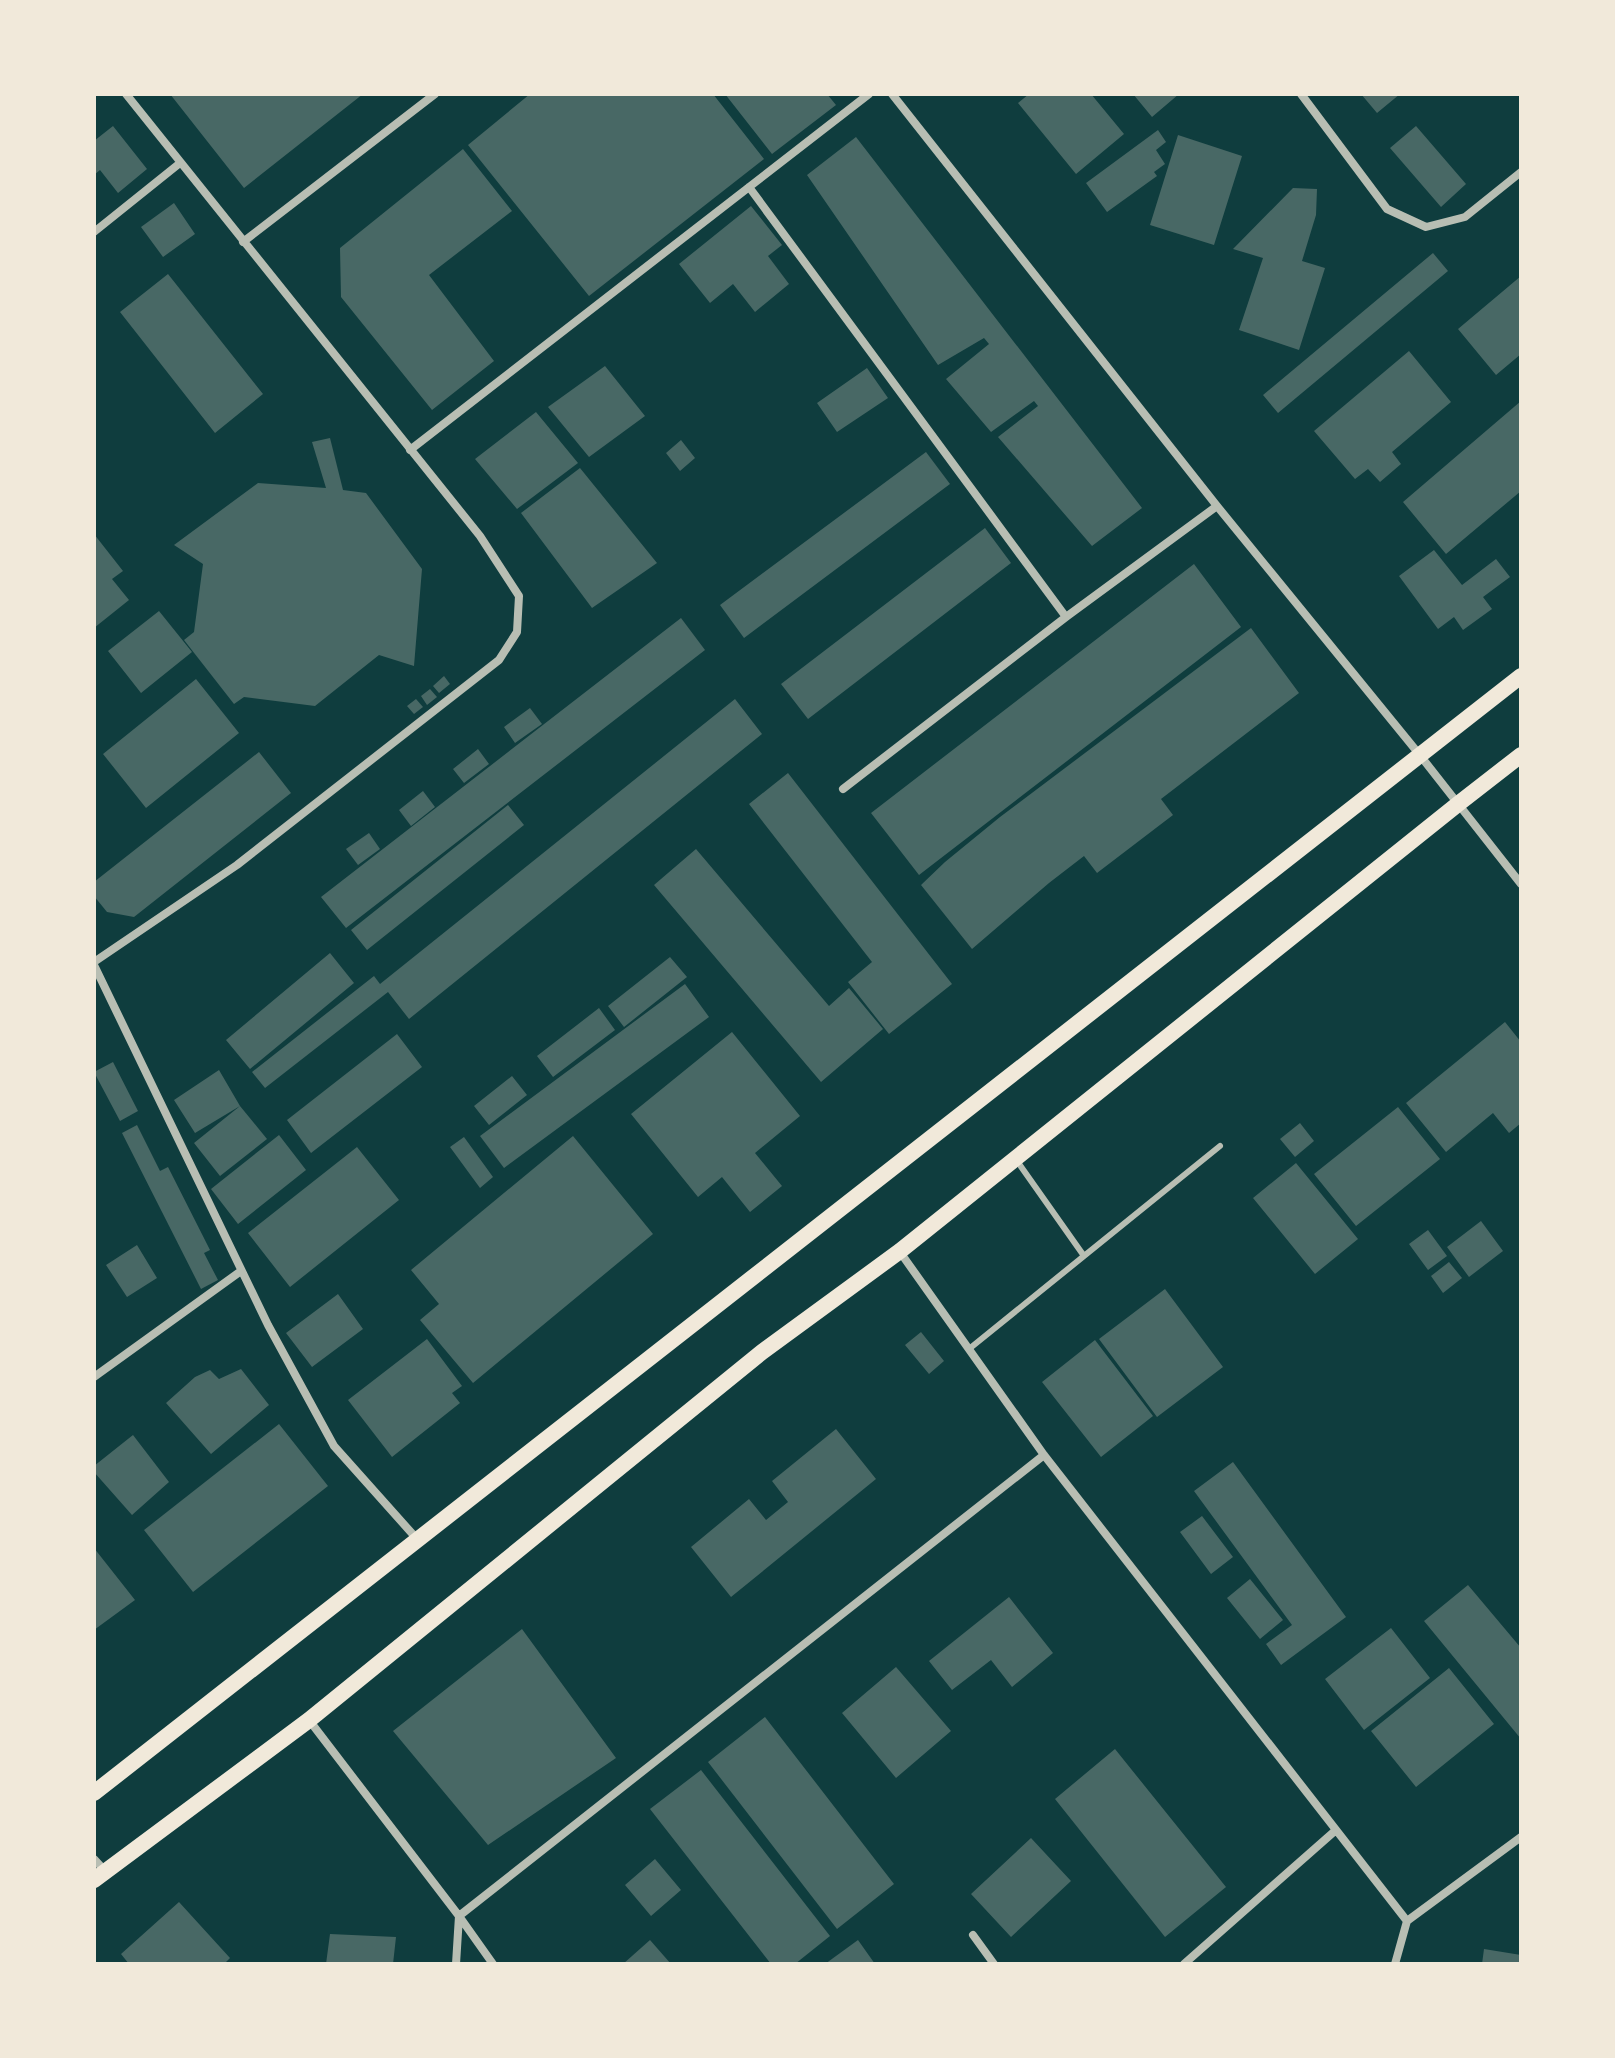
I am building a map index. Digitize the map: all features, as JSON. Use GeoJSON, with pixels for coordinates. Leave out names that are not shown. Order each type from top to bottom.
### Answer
{"type":"FeatureCollection","features":[{"type":"Feature","properties":{"kind":"main road"},"geometry":{"type":"LineString","coordinates":[[94,1793],[1521,676]]}},
{"type":"Feature","properties":{"kind":"main road"},"geometry":{"type":"LineString","coordinates":[[98,1870],[309,1720],[762,1352],[900,1251],[1521,755]]}},
{"type":"Feature","properties":{"kind":"street"},"geometry":{"type":"LineString","coordinates":[[126,94],[480,536],[519,596],[517,632],[499,660],[237,865],[94,963],[241,1271],[334,1446],[417,1539]]}},
{"type":"Feature","properties":{"kind":"street"},"geometry":{"type":"LineString","coordinates":[[243,242],[435,94]]}},
{"type":"Feature","properties":{"kind":"street"},"geometry":{"type":"LineString","coordinates":[[410,450],[869,94]]}},
{"type":"Feature","properties":{"kind":"street"},"geometry":{"type":"LineString","coordinates":[[892,94],[1521,884]]}},
{"type":"Feature","properties":{"kind":"street"},"geometry":{"type":"LineString","coordinates":[[1301,94],[1387,209],[1426,227],[1465,217],[1521,172]]}},
{"type":"Feature","properties":{"kind":"street"},"geometry":{"type":"LineString","coordinates":[[94,232],[180,163]]}},
{"type":"Feature","properties":{"kind":"street"},"geometry":{"type":"LineString","coordinates":[[749,187],[1066,617]]}},
{"type":"Feature","properties":{"kind":"street"},"geometry":{"type":"LineString","coordinates":[[843,789],[1066,617],[1217,506]]}},
{"type":"Feature","properties":{"kind":"street"},"geometry":{"type":"LineString","coordinates":[[900,1251],[1044,1455],[1407,1921]]}},
{"type":"Feature","properties":{"kind":"street"},"geometry":{"type":"LineString","coordinates":[[94,1377],[241,1271]]}},
{"type":"Feature","properties":{"kind":"street"},"geometry":{"type":"LineString","coordinates":[[456,1964],[459,1916],[1044,1455]]}},
{"type":"Feature","properties":{"kind":"street"},"geometry":{"type":"LineString","coordinates":[[309,1720],[493,1964]]}},
{"type":"Feature","properties":{"kind":"street"},"geometry":{"type":"LineString","coordinates":[[1184,1964],[1336,1830]]}},
{"type":"Feature","properties":{"kind":"street"},"geometry":{"type":"LineString","coordinates":[[1395,1964],[1407,1921],[1521,1837]]}},
{"type":"Feature","properties":{"kind":"street"},"geometry":{"type":"LineString","coordinates":[[973,1935],[994,1964]]}},
{"type":"Feature","properties":{"kind":"lane"},"geometry":{"type":"LineString","coordinates":[[969,1349],[1220,1146]]}},
{"type":"Feature","properties":{"kind":"lane"},"geometry":{"type":"LineString","coordinates":[[1015,1159],[1084,1256]]}},
{"type":"Feature","properties":{"kind":"building"},"geometry":{"type":"Polygon","coordinates":[[[170,94],[363,94],[244,188],[170,94]]]}},
{"type":"Feature","properties":{"kind":"building"},"geometry":{"type":"Polygon","coordinates":[[[530,94],[713,94],[764,159],[589,296],[468,145],[530,94]]]}},
{"type":"Feature","properties":{"kind":"building"},"geometry":{"type":"Polygon","coordinates":[[[725,94],[827,94],[836,105],[772,154],[725,94]]]}},
{"type":"Feature","properties":{"kind":"building"},"geometry":{"type":"Polygon","coordinates":[[[1029,94],[1091,94],[1124,134],[1076,174],[1018,103],[1029,94]]]}},
{"type":"Feature","properties":{"kind":"building"},"geometry":{"type":"Polygon","coordinates":[[[1133,94],[1179,94],[1152,117],[1133,94]]]}},
{"type":"Feature","properties":{"kind":"building"},"geometry":{"type":"Polygon","coordinates":[[[1361,94],[1400,94],[1377,113],[1361,94]]]}},
{"type":"Feature","properties":{"kind":"building"},"geometry":{"type":"Polygon","coordinates":[[[113,126],[147,169],[118,193],[100,170],[94,175],[94,141],[113,126]]]}},
{"type":"Feature","properties":{"kind":"building"},"geometry":{"type":"Polygon","coordinates":[[[1416,126],[1466,184],[1441,207],[1390,148],[1416,126]]]}},
{"type":"Feature","properties":{"kind":"building"},"geometry":{"type":"Polygon","coordinates":[[[1158,130],[1166,142],[1156,150],[1165,164],[1154,172],[1157,176],[1107,212],[1086,183],[1158,130]]]}},
{"type":"Feature","properties":{"kind":"building"},"geometry":{"type":"Polygon","coordinates":[[[1178,135],[1242,156],[1214,245],[1150,225],[1178,135]]]}},
{"type":"Feature","properties":{"kind":"building"},"geometry":{"type":"Polygon","coordinates":[[[856,137],[1142,508],[1092,546],[998,437],[1038,406],[1034,401],[991,432],[946,379],[989,344],[984,338],[938,365],[807,175],[856,137]]]}},
{"type":"Feature","properties":{"kind":"building"},"geometry":{"type":"Polygon","coordinates":[[[463,149],[512,211],[429,275],[494,361],[432,410],[341,297],[340,248],[463,149]]]}},
{"type":"Feature","properties":{"kind":"building"},"geometry":{"type":"Polygon","coordinates":[[[1293,188],[1317,189],[1316,215],[1302,261],[1325,268],[1299,350],[1239,330],[1263,258],[1233,249],[1293,188]]]}},
{"type":"Feature","properties":{"kind":"building"},"geometry":{"type":"Polygon","coordinates":[[[174,203],[195,234],[163,257],[141,227],[174,203]]]}},
{"type":"Feature","properties":{"kind":"building"},"geometry":{"type":"Polygon","coordinates":[[[751,206],[782,245],[768,256],[789,284],[755,312],[733,284],[710,303],[679,264],[751,206]]]}},
{"type":"Feature","properties":{"kind":"building"},"geometry":{"type":"Polygon","coordinates":[[[1433,253],[1448,271],[1278,413],[1263,395],[1433,253]]]}},
{"type":"Feature","properties":{"kind":"building"},"geometry":{"type":"Polygon","coordinates":[[[168,274],[263,394],[215,433],[120,312],[168,274]]]}},
{"type":"Feature","properties":{"kind":"building"},"geometry":{"type":"Polygon","coordinates":[[[1521,276],[1521,354],[1496,375],[1458,329],[1521,276]]]}},
{"type":"Feature","properties":{"kind":"building"},"geometry":{"type":"Polygon","coordinates":[[[1409,351],[1451,402],[1392,452],[1401,464],[1380,482],[1368,469],[1355,479],[1314,431],[1409,351]]]}},
{"type":"Feature","properties":{"kind":"building"},"geometry":{"type":"Polygon","coordinates":[[[605,366],[645,416],[589,457],[548,407],[605,366]]]}},
{"type":"Feature","properties":{"kind":"building"},"geometry":{"type":"Polygon","coordinates":[[[867,368],[888,398],[837,432],[817,403],[867,368]]]}},
{"type":"Feature","properties":{"kind":"building"},"geometry":{"type":"Polygon","coordinates":[[[1521,401],[1521,491],[1446,554],[1403,502],[1521,401]]]}},
{"type":"Feature","properties":{"kind":"building"},"geometry":{"type":"Polygon","coordinates":[[[536,412],[578,463],[517,509],[475,459],[536,412]]]}},
{"type":"Feature","properties":{"kind":"building"},"geometry":{"type":"Polygon","coordinates":[[[330,438],[343,490],[366,493],[422,569],[414,666],[379,655],[315,706],[244,697],[234,704],[184,640],[194,632],[203,564],[174,545],[258,483],[326,488],[312,442],[330,438]]]}},
{"type":"Feature","properties":{"kind":"building"},"geometry":{"type":"Polygon","coordinates":[[[681,440],[695,458],[680,471],[666,453],[681,440]]]}},
{"type":"Feature","properties":{"kind":"building"},"geometry":{"type":"Polygon","coordinates":[[[926,452],[950,484],[744,638],[720,605],[926,452]]]}},
{"type":"Feature","properties":{"kind":"building"},"geometry":{"type":"Polygon","coordinates":[[[580,468],[657,563],[592,608],[521,513],[580,468]]]}},
{"type":"Feature","properties":{"kind":"building"},"geometry":{"type":"Polygon","coordinates":[[[985,528],[1011,563],[808,719],[781,684],[985,528]]]}},
{"type":"Feature","properties":{"kind":"building"},"geometry":{"type":"Polygon","coordinates":[[[94,534],[123,571],[112,579],[129,600],[94,628],[94,534]]]}},
{"type":"Feature","properties":{"kind":"building"},"geometry":{"type":"Polygon","coordinates":[[[1434,550],[1462,585],[1496,559],[1510,577],[1483,597],[1492,609],[1463,630],[1454,617],[1438,629],[1399,576],[1434,550]]]}},
{"type":"Feature","properties":{"kind":"building"},"geometry":{"type":"Polygon","coordinates":[[[1194,564],[1241,627],[919,875],[871,813],[1194,564]]]}},
{"type":"Feature","properties":{"kind":"building"},"geometry":{"type":"Polygon","coordinates":[[[159,611],[192,652],[141,693],[108,651],[159,611]]]}},
{"type":"Feature","properties":{"kind":"building"},"geometry":{"type":"Polygon","coordinates":[[[681,618],[705,650],[346,928],[321,897],[681,618]]]}},
{"type":"Feature","properties":{"kind":"building"},"geometry":{"type":"Polygon","coordinates":[[[1251,628],[1299,693],[1161,799],[1173,815],[1097,873],[1084,856],[972,949],[921,885],[1000,817],[1251,628]]]}},
{"type":"Feature","properties":{"kind":"building"},"geometry":{"type":"Polygon","coordinates":[[[444,676],[450,684],[439,693],[433,686],[444,676]]]}},
{"type":"Feature","properties":{"kind":"building"},"geometry":{"type":"Polygon","coordinates":[[[196,679],[239,733],[146,808],[103,754],[196,679]]]}},
{"type":"Feature","properties":{"kind":"building"},"geometry":{"type":"Polygon","coordinates":[[[430,689],[437,697],[427,705],[421,696],[430,689]]]}},
{"type":"Feature","properties":{"kind":"building"},"geometry":{"type":"Polygon","coordinates":[[[416,699],[423,707],[414,714],[407,706],[416,699]]]}},
{"type":"Feature","properties":{"kind":"building"},"geometry":{"type":"Polygon","coordinates":[[[735,699],[762,734],[409,1019],[388,992],[265,1088],[252,1072],[374,976],[380,984],[735,699]]]}},
{"type":"Feature","properties":{"kind":"building"},"geometry":{"type":"Polygon","coordinates":[[[530,708],[542,724],[515,743],[504,727],[530,708]]]}},
{"type":"Feature","properties":{"kind":"building"},"geometry":{"type":"Polygon","coordinates":[[[478,749],[489,764],[464,783],[453,769],[478,749]]]}},
{"type":"Feature","properties":{"kind":"building"},"geometry":{"type":"Polygon","coordinates":[[[259,752],[291,793],[134,917],[107,912],[94,896],[94,882],[259,752]]]}},
{"type":"Feature","properties":{"kind":"building"},"geometry":{"type":"Polygon","coordinates":[[[788,773],[952,984],[889,1034],[848,982],[872,962],[749,804],[788,773]]]}},
{"type":"Feature","properties":{"kind":"building"},"geometry":{"type":"Polygon","coordinates":[[[423,791],[435,807],[411,826],[399,810],[423,791]]]}},
{"type":"Feature","properties":{"kind":"building"},"geometry":{"type":"Polygon","coordinates":[[[508,805],[524,825],[367,950],[351,930],[508,805]]]}},
{"type":"Feature","properties":{"kind":"building"},"geometry":{"type":"Polygon","coordinates":[[[369,833],[380,849],[358,865],[346,849],[369,833]]]}},
{"type":"Feature","properties":{"kind":"building"},"geometry":{"type":"Polygon","coordinates":[[[696,849],[829,1006],[849,988],[883,1029],[821,1082],[654,885],[696,849]]]}},
{"type":"Feature","properties":{"kind":"building"},"geometry":{"type":"Polygon","coordinates":[[[330,953],[354,983],[250,1069],[226,1040],[330,953]]]}},
{"type":"Feature","properties":{"kind":"building"},"geometry":{"type":"Polygon","coordinates":[[[670,957],[687,977],[624,1027],[608,1006],[670,957]]]}},
{"type":"Feature","properties":{"kind":"building"},"geometry":{"type":"Polygon","coordinates":[[[685,984],[709,1017],[504,1168],[480,1136],[685,984]]]}},
{"type":"Feature","properties":{"kind":"building"},"geometry":{"type":"Polygon","coordinates":[[[599,1008],[615,1030],[553,1077],[537,1056],[599,1008]]]}},
{"type":"Feature","properties":{"kind":"building"},"geometry":{"type":"Polygon","coordinates":[[[1505,1022],[1521,1042],[1521,1123],[1509,1133],[1493,1113],[1446,1152],[1406,1103],[1505,1022]]]}},
{"type":"Feature","properties":{"kind":"building"},"geometry":{"type":"Polygon","coordinates":[[[732,1032],[800,1116],[755,1153],[782,1186],[750,1212],[722,1177],[698,1197],[631,1114],[732,1032]]]}},
{"type":"Feature","properties":{"kind":"building"},"geometry":{"type":"Polygon","coordinates":[[[397,1034],[422,1067],[311,1153],[287,1120],[397,1034]]]}},
{"type":"Feature","properties":{"kind":"building"},"geometry":{"type":"Polygon","coordinates":[[[113,1062],[138,1111],[120,1121],[94,1072],[113,1062]]]}},
{"type":"Feature","properties":{"kind":"building"},"geometry":{"type":"Polygon","coordinates":[[[219,1070],[240,1106],[195,1133],[174,1100],[219,1070]]]}},
{"type":"Feature","properties":{"kind":"building"},"geometry":{"type":"Polygon","coordinates":[[[512,1076],[527,1095],[489,1125],[474,1106],[512,1076]]]}},
{"type":"Feature","properties":{"kind":"building"},"geometry":{"type":"Polygon","coordinates":[[[240,1106],[267,1139],[220,1176],[194,1143],[240,1106]]]}},
{"type":"Feature","properties":{"kind":"building"},"geometry":{"type":"Polygon","coordinates":[[[1398,1107],[1440,1159],[1356,1226],[1314,1174],[1398,1107]]]}},
{"type":"Feature","properties":{"kind":"building"},"geometry":{"type":"Polygon","coordinates":[[[1300,1123],[1314,1141],[1295,1157],[1280,1139],[1300,1123]]]}},
{"type":"Feature","properties":{"kind":"building"},"geometry":{"type":"Polygon","coordinates":[[[137,1125],[160,1171],[168,1167],[210,1250],[204,1253],[218,1280],[201,1289],[122,1133],[137,1125]]]}},
{"type":"Feature","properties":{"kind":"building"},"geometry":{"type":"Polygon","coordinates":[[[279,1135],[306,1170],[238,1224],[211,1189],[279,1135]]]}},
{"type":"Feature","properties":{"kind":"building"},"geometry":{"type":"Polygon","coordinates":[[[573,1136],[653,1234],[473,1383],[420,1320],[439,1304],[411,1270],[573,1136]]]}},
{"type":"Feature","properties":{"kind":"building"},"geometry":{"type":"Polygon","coordinates":[[[464,1137],[493,1177],[480,1188],[450,1147],[464,1137]]]}},
{"type":"Feature","properties":{"kind":"building"},"geometry":{"type":"Polygon","coordinates":[[[357,1147],[399,1200],[290,1287],[248,1233],[357,1147]]]}},
{"type":"Feature","properties":{"kind":"building"},"geometry":{"type":"Polygon","coordinates":[[[1296,1163],[1358,1239],[1315,1274],[1253,1198],[1296,1163]]]}},
{"type":"Feature","properties":{"kind":"building"},"geometry":{"type":"Polygon","coordinates":[[[1481,1221],[1503,1251],[1469,1277],[1447,1247],[1481,1221]]]}},
{"type":"Feature","properties":{"kind":"building"},"geometry":{"type":"Polygon","coordinates":[[[1428,1230],[1447,1256],[1428,1270],[1409,1244],[1428,1230]]]}},
{"type":"Feature","properties":{"kind":"building"},"geometry":{"type":"Polygon","coordinates":[[[137,1245],[157,1278],[127,1297],[106,1265],[137,1245]]]}},
{"type":"Feature","properties":{"kind":"building"},"geometry":{"type":"Polygon","coordinates":[[[1449,1262],[1462,1278],[1443,1293],[1431,1276],[1449,1262]]]}},
{"type":"Feature","properties":{"kind":"building"},"geometry":{"type":"Polygon","coordinates":[[[1165,1289],[1223,1367],[1157,1417],[1099,1339],[1165,1289]]]}},
{"type":"Feature","properties":{"kind":"building"},"geometry":{"type":"Polygon","coordinates":[[[338,1294],[363,1329],[312,1367],[286,1333],[338,1294]]]}},
{"type":"Feature","properties":{"kind":"building"},"geometry":{"type":"Polygon","coordinates":[[[921,1332],[944,1361],[929,1374],[905,1345],[921,1332]]]}},
{"type":"Feature","properties":{"kind":"building"},"geometry":{"type":"Polygon","coordinates":[[[427,1339],[462,1386],[452,1393],[460,1403],[392,1457],[348,1400],[427,1339]]]}},
{"type":"Feature","properties":{"kind":"building"},"geometry":{"type":"Polygon","coordinates":[[[1095,1340],[1153,1416],[1101,1457],[1042,1382],[1095,1340]]]}},
{"type":"Feature","properties":{"kind":"building"},"geometry":{"type":"Polygon","coordinates":[[[241,1369],[269,1405],[211,1454],[166,1403],[195,1377],[210,1370],[219,1379],[241,1369]]]}},
{"type":"Feature","properties":{"kind":"building"},"geometry":{"type":"Polygon","coordinates":[[[279,1424],[328,1486],[193,1592],[144,1530],[279,1424]]]}},
{"type":"Feature","properties":{"kind":"building"},"geometry":{"type":"Polygon","coordinates":[[[836,1429],[876,1479],[731,1597],[691,1547],[749,1499],[766,1520],[788,1502],[772,1481],[836,1429]]]}},
{"type":"Feature","properties":{"kind":"building"},"geometry":{"type":"Polygon","coordinates":[[[133,1435],[169,1482],[132,1515],[94,1472],[94,1466],[133,1435]]]}},
{"type":"Feature","properties":{"kind":"building"},"geometry":{"type":"Polygon","coordinates":[[[1233,1462],[1346,1617],[1281,1665],[1266,1644],[1292,1625],[1194,1491],[1233,1462]]]}},
{"type":"Feature","properties":{"kind":"building"},"geometry":{"type":"Polygon","coordinates":[[[1202,1516],[1233,1557],[1211,1574],[1180,1532],[1202,1516]]]}},
{"type":"Feature","properties":{"kind":"building"},"geometry":{"type":"Polygon","coordinates":[[[94,1548],[135,1600],[94,1630],[94,1548]]]}},
{"type":"Feature","properties":{"kind":"building"},"geometry":{"type":"Polygon","coordinates":[[[1250,1579],[1283,1620],[1260,1639],[1227,1598],[1250,1579]]]}},
{"type":"Feature","properties":{"kind":"building"},"geometry":{"type":"Polygon","coordinates":[[[1468,1585],[1521,1648],[1521,1739],[1424,1621],[1468,1585]]]}},
{"type":"Feature","properties":{"kind":"building"},"geometry":{"type":"Polygon","coordinates":[[[1009,1597],[1053,1653],[1012,1687],[991,1660],[952,1690],[929,1661],[1009,1597]]]}},
{"type":"Feature","properties":{"kind":"building"},"geometry":{"type":"Polygon","coordinates":[[[1391,1628],[1430,1678],[1364,1730],[1325,1679],[1391,1628]]]}},
{"type":"Feature","properties":{"kind":"building"},"geometry":{"type":"Polygon","coordinates":[[[522,1629],[616,1758],[488,1845],[393,1731],[522,1629]]]}},
{"type":"Feature","properties":{"kind":"building"},"geometry":{"type":"Polygon","coordinates":[[[896,1667],[951,1731],[896,1778],[842,1713],[896,1667]]]}},
{"type":"Feature","properties":{"kind":"building"},"geometry":{"type":"Polygon","coordinates":[[[1449,1668],[1494,1724],[1416,1787],[1371,1731],[1449,1668]]]}},
{"type":"Feature","properties":{"kind":"building"},"geometry":{"type":"Polygon","coordinates":[[[765,1717],[894,1884],[837,1929],[708,1762],[765,1717]]]}},
{"type":"Feature","properties":{"kind":"building"},"geometry":{"type":"Polygon","coordinates":[[[1115,1749],[1226,1887],[1165,1937],[1055,1799],[1115,1749]]]}},
{"type":"Feature","properties":{"kind":"building"},"geometry":{"type":"Polygon","coordinates":[[[701,1770],[830,1936],[795,1964],[771,1964],[650,1809],[701,1770]]]}},
{"type":"Feature","properties":{"kind":"building"},"geometry":{"type":"Polygon","coordinates":[[[1031,1838],[1071,1881],[1011,1937],[971,1894],[1031,1838]]]}},
{"type":"Feature","properties":{"kind":"building"},"geometry":{"type":"Polygon","coordinates":[[[655,1859],[681,1890],[651,1916],[625,1885],[655,1859]]]}},
{"type":"Feature","properties":{"kind":"building"},"geometry":{"type":"Polygon","coordinates":[[[179,1902],[230,1958],[224,1964],[129,1964],[121,1954],[179,1902]]]}},
{"type":"Feature","properties":{"kind":"building"},"geometry":{"type":"Polygon","coordinates":[[[330,1934],[396,1937],[393,1964],[326,1964],[330,1934]]]}},
{"type":"Feature","properties":{"kind":"building"},"geometry":{"type":"Polygon","coordinates":[[[650,1940],[671,1964],[623,1964],[650,1940]]]}},
{"type":"Feature","properties":{"kind":"building"},"geometry":{"type":"Polygon","coordinates":[[[858,1940],[875,1964],[825,1964],[858,1940]]]}},
{"type":"Feature","properties":{"kind":"building"},"geometry":{"type":"Polygon","coordinates":[[[1484,1949],[1521,1955],[1521,1964],[1482,1964],[1484,1949]]]}}]}
